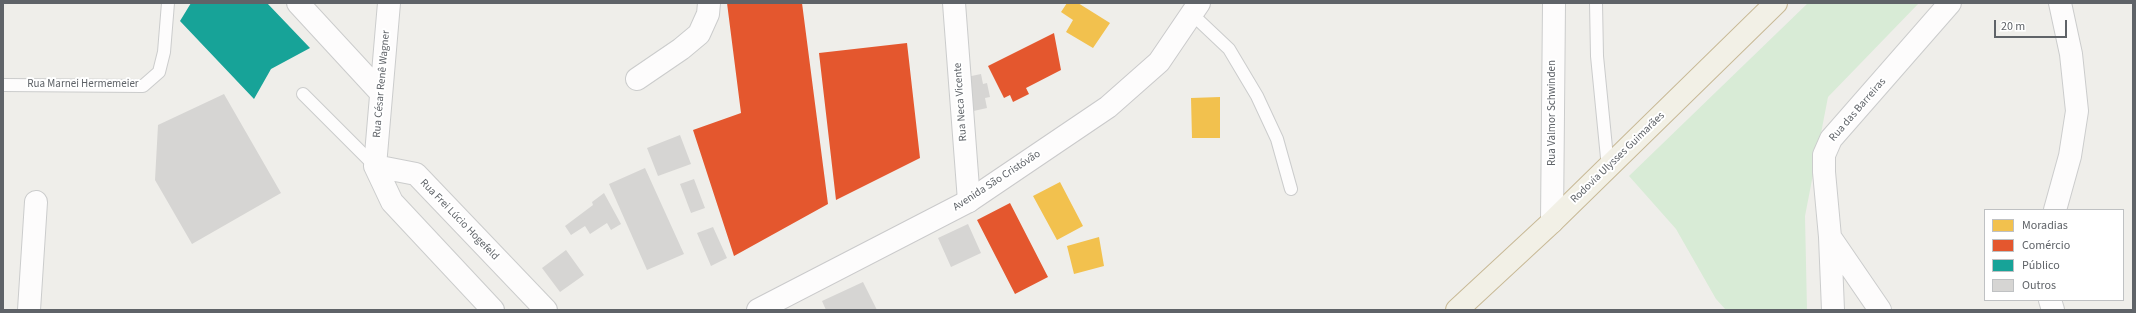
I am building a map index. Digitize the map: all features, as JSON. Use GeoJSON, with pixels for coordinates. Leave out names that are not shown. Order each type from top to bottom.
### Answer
{"type":"FeatureCollection","features":[{"type":"Feature","properties":{"kind":"highway","name":"Rodovia Ulysses Guimarães"},"geometry":{"type":"LineString","coordinates":[[1456,310],[1552,222],[1776,3]]}},
{"type":"Feature","properties":{"kind":"street"},"geometry":{"type":"LineString","coordinates":[[298,3],[381,93]]}},
{"type":"Feature","properties":{"kind":"street","name":"Rua César Renê Wagner"},"geometry":{"type":"LineString","coordinates":[[375,166],[389,3]]}},
{"type":"Feature","properties":{"kind":"street"},"geometry":{"type":"LineString","coordinates":[[637,80],[681,49],[699,34],[708,14],[709,3]]}},
{"type":"Feature","properties":{"kind":"street","name":"Rua Neca Vicente"},"geometry":{"type":"LineString","coordinates":[[954,3],[969,201]]}},
{"type":"Feature","properties":{"kind":"street","name":"Rua Valmor Schwinden"},"geometry":{"type":"LineString","coordinates":[[1552,222],[1554,3]]}},
{"type":"Feature","properties":{"kind":"street","name":"Rua das Barreiras"},"geometry":{"type":"LineString","coordinates":[[1833,310],[1830,237],[1824,172],[1824,155],[1831,139],[1950,3]]}},
{"type":"Feature","properties":{"kind":"street"},"geometry":{"type":"LineString","coordinates":[[2055,209],[2070,156],[2077,110],[2071,54],[2060,3]]}},
{"type":"Feature","properties":{"kind":"street","name":"Avenida São Cristóvão"},"geometry":{"type":"LineString","coordinates":[[758,310],[969,201],[1108,108],[1159,62],[1196,9]]}},
{"type":"Feature","properties":{"kind":"street"},"geometry":{"type":"LineString","coordinates":[[375,166],[392,202],[493,310]]}},
{"type":"Feature","properties":{"kind":"street","name":"Rua Frei Lúcio Hogefeld"},"geometry":{"type":"LineString","coordinates":[[375,166],[416,174],[546,310]]}},
{"type":"Feature","properties":{"kind":"street"},"geometry":{"type":"LineString","coordinates":[[29,310],[36,202]]}},
{"type":"Feature","properties":{"kind":"street"},"geometry":{"type":"LineString","coordinates":[[1830,237],[1880,310]]}},
{"type":"Feature","properties":{"kind":"lane","name":"Rua Marnei Hermemeier"},"geometry":{"type":"LineString","coordinates":[[3,85],[144,86],[159,72],[164,52],[168,3]]}},
{"type":"Feature","properties":{"kind":"lane"},"geometry":{"type":"LineString","coordinates":[[1596,3],[1597,56],[1608,168]]}},
{"type":"Feature","properties":{"kind":"lane"},"geometry":{"type":"LineString","coordinates":[[1196,9],[1229,49],[1257,96],[1277,139],[1291,189]]}},
{"type":"Feature","properties":{"kind":"lane"},"geometry":{"type":"LineString","coordinates":[[303,94],[375,166]]}},
{"type":"Feature","properties":{"kind":"green space"},"geometry":{"type":"Polygon","coordinates":[[[1808,3],[1919,3],[1828,97],[1805,216],[1807,310],[1726,310],[1716,299],[1676,229],[1629,176],[1808,3]]]}},
{"type":"Feature","properties":{"kind":"building: Moradias"},"geometry":{"type":"Polygon","coordinates":[[[1067,3],[1078,3],[1110,23],[1093,48],[1066,32],[1073,20],[1061,12],[1067,3]]]}},
{"type":"Feature","properties":{"kind":"building: Moradias"},"geometry":{"type":"Polygon","coordinates":[[[1220,97],[1220,138],[1192,138],[1191,98],[1220,97]]]}},
{"type":"Feature","properties":{"kind":"building: Moradias"},"geometry":{"type":"Polygon","coordinates":[[[1060,182],[1083,226],[1057,240],[1033,196],[1060,182]]]}},
{"type":"Feature","properties":{"kind":"building: Moradias"},"geometry":{"type":"Polygon","coordinates":[[[1099,237],[1104,266],[1074,274],[1067,246],[1099,237]]]}},
{"type":"Feature","properties":{"kind":"building: Comércio"},"geometry":{"type":"Polygon","coordinates":[[[727,3],[802,3],[828,204],[734,256],[693,130],[741,113],[727,3]]]}},
{"type":"Feature","properties":{"kind":"building: Comércio"},"geometry":{"type":"Polygon","coordinates":[[[1054,33],[1061,70],[1026,88],[1029,94],[1013,102],[1010,95],[1004,98],[988,66],[1054,33]]]}},
{"type":"Feature","properties":{"kind":"building: Comércio"},"geometry":{"type":"Polygon","coordinates":[[[907,43],[920,158],[836,200],[819,53],[907,43]]]}},
{"type":"Feature","properties":{"kind":"building: Comércio"},"geometry":{"type":"Polygon","coordinates":[[[1010,203],[1048,277],[1015,294],[977,220],[1010,203]]]}},
{"type":"Feature","properties":{"kind":"building: Público"},"geometry":{"type":"Polygon","coordinates":[[[191,3],[267,3],[310,48],[271,69],[254,99],[180,21],[191,3]]]}},
{"type":"Feature","properties":{"kind":"building: Outros"},"geometry":{"type":"Polygon","coordinates":[[[981,74],[983,84],[987,83],[990,97],[985,98],[987,108],[969,112],[962,78],[981,74]]]}},
{"type":"Feature","properties":{"kind":"building: Outros"},"geometry":{"type":"Polygon","coordinates":[[[224,94],[281,193],[192,244],[155,180],[158,125],[224,94]]]}},
{"type":"Feature","properties":{"kind":"building: Outros"},"geometry":{"type":"Polygon","coordinates":[[[680,135],[691,164],[658,176],[647,148],[680,135]]]}},
{"type":"Feature","properties":{"kind":"building: Outros"},"geometry":{"type":"Polygon","coordinates":[[[645,168],[684,254],[647,270],[609,184],[645,168]]]}},
{"type":"Feature","properties":{"kind":"building: Outros"},"geometry":{"type":"Polygon","coordinates":[[[694,179],[705,208],[691,213],[680,184],[694,179]]]}},
{"type":"Feature","properties":{"kind":"building: Outros"},"geometry":{"type":"Polygon","coordinates":[[[604,193],[621,224],[611,230],[607,223],[590,234],[585,226],[571,235],[565,226],[593,205],[592,202],[604,193]]]}},
{"type":"Feature","properties":{"kind":"building: Outros"},"geometry":{"type":"Polygon","coordinates":[[[968,224],[981,253],[951,267],[938,238],[968,224]]]}},
{"type":"Feature","properties":{"kind":"building: Outros"},"geometry":{"type":"Polygon","coordinates":[[[713,227],[727,258],[711,266],[697,233],[713,227]]]}},
{"type":"Feature","properties":{"kind":"building: Outros"},"geometry":{"type":"Polygon","coordinates":[[[566,250],[584,275],[560,292],[542,268],[566,250]]]}},
{"type":"Feature","properties":{"kind":"building: Outros"},"geometry":{"type":"Polygon","coordinates":[[[863,282],[877,310],[826,310],[822,301],[863,282]]]}}]}
